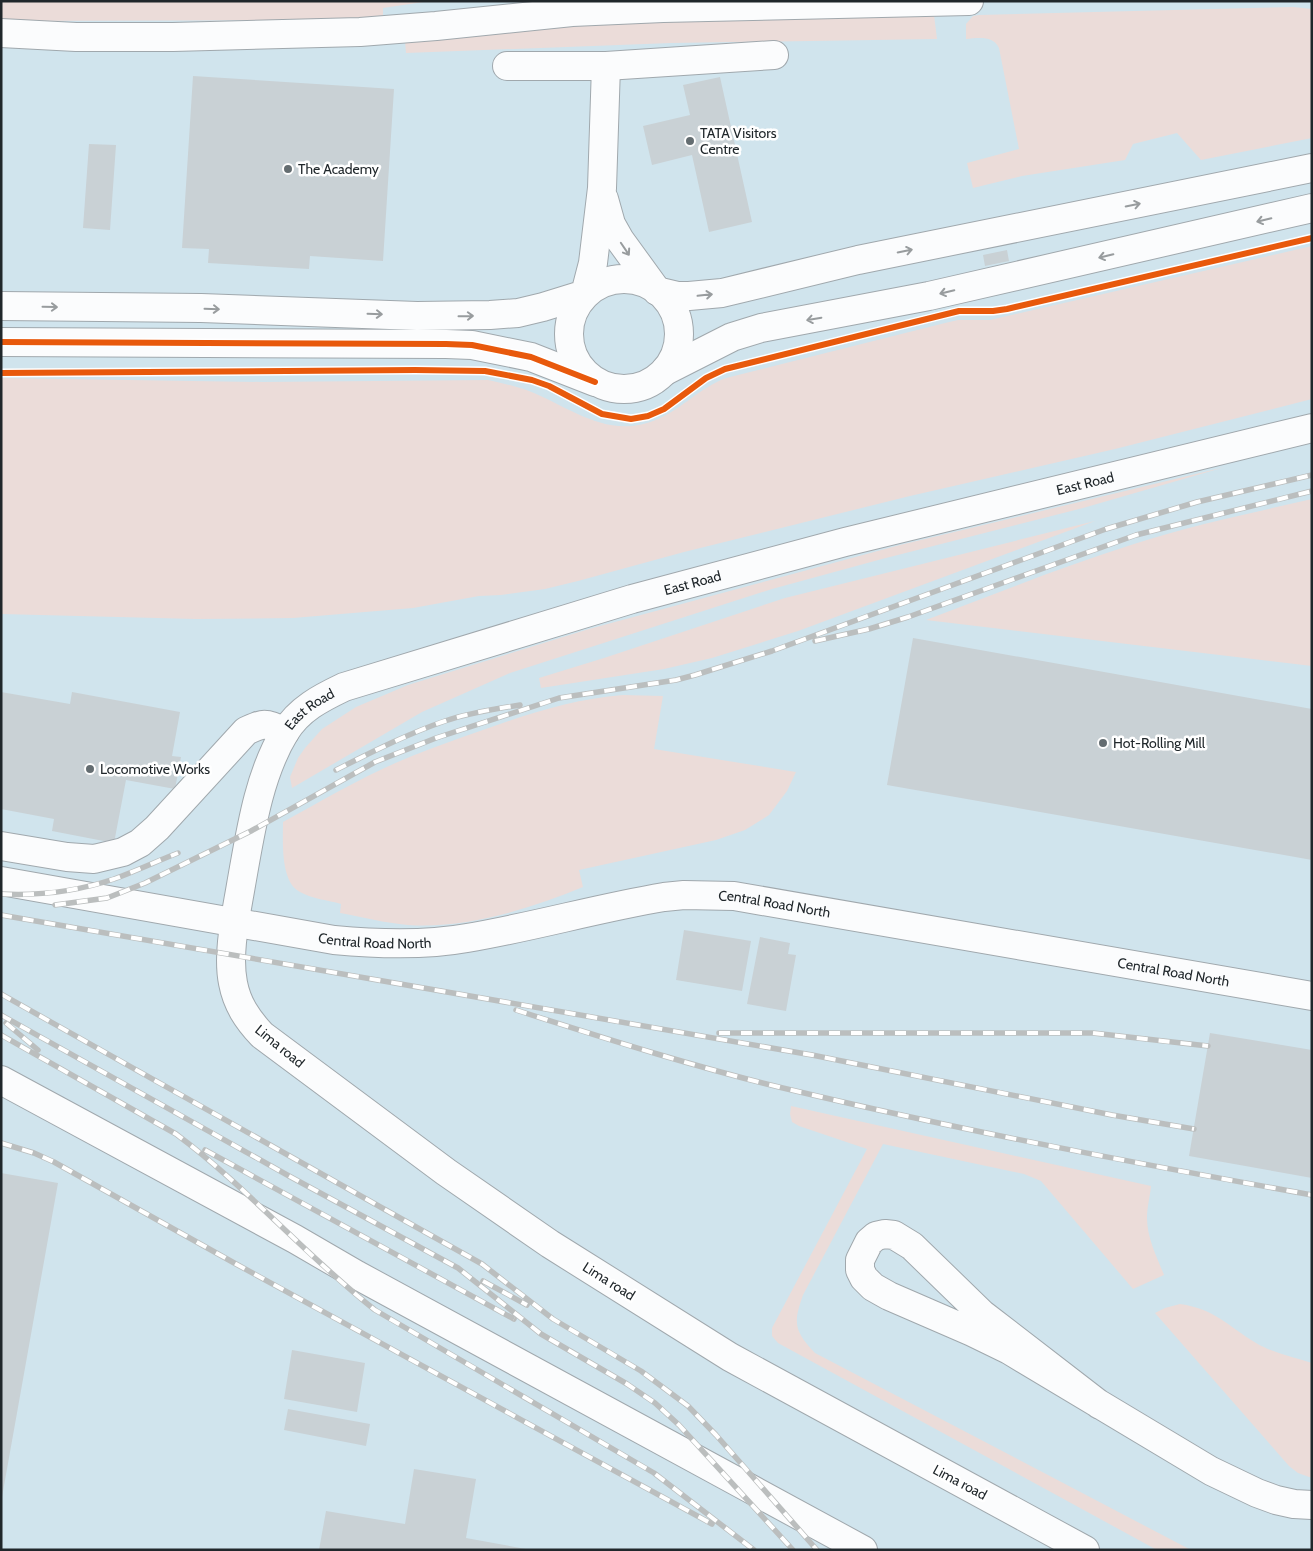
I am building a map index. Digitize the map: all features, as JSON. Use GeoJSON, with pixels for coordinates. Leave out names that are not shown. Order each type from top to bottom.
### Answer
{"type":"FeatureCollection","features":[{"type":"Feature","properties":{"kind":"street"},"geometry":{"type":"LineString","coordinates":[[1,33],[76,37],[173,37],[360,32],[608,10],[968,1]]}},
{"type":"Feature","properties":{"kind":"street"},"geometry":{"type":"LineString","coordinates":[[508,66],[606,66],[774,56]]}},
{"type":"Feature","properties":{"kind":"street"},"geometry":{"type":"LineString","coordinates":[[595,382],[582,371],[573,357],[569,341],[569,324],[575,308],[585,294],[593,263],[602,188],[606,66]]}},
{"type":"Feature","properties":{"kind":"street"},"geometry":{"type":"LineString","coordinates":[[602,188],[611,224],[620,240],[657,291],[678,296],[722,293],[858,260],[1312,168]]}},
{"type":"Feature","properties":{"kind":"street"},"geometry":{"type":"LineString","coordinates":[[1,342],[472,345],[532,357],[609,388],[624,390],[639,387],[653,381],[665,371],[732,337],[761,328],[929,296],[1312,208]]}},
{"type":"Feature","properties":{"kind":"street"},"geometry":{"type":"LineString","coordinates":[[1,306],[201,308],[418,316],[490,315],[518,313],[543,308],[585,294],[598,285],[613,280],[629,279],[644,283],[657,291],[667,300],[674,311],[678,330],[677,348],[672,361],[665,371]]}},
{"type":"Feature","properties":{"kind":"street","name":"East Road"},"geometry":{"type":"LineString","coordinates":[[235,923],[260,790],[285,732],[297,716],[313,702],[344,687],[586,612],[845,542],[1312,428]]}},
{"type":"Feature","properties":{"kind":"street"},"geometry":{"type":"LineString","coordinates":[[1,846],[67,857],[94,859],[123,852],[140,843],[157,828],[246,731],[260,724],[266,724],[285,732]]}},
{"type":"Feature","properties":{"kind":"street","name":"Central Road North"},"geometry":{"type":"LineString","coordinates":[[1,881],[107,898],[334,940],[370,943],[423,942],[466,938],[664,897],[684,895],[734,896],[1312,996]]}},
{"type":"Feature","properties":{"kind":"street","name":"Lima road"},"geometry":{"type":"LineString","coordinates":[[235,923],[231,965],[232,982],[238,1003],[248,1020],[262,1035],[438,1166],[550,1244],[730,1357],[1085,1550]]}},
{"type":"Feature","properties":{"kind":"street"},"geometry":{"type":"LineString","coordinates":[[1,1080],[295,1239],[357,1276],[863,1550]]}},
{"type":"Feature","properties":{"kind":"street"},"geometry":{"type":"LineString","coordinates":[[1100,1405],[982,1314],[912,1246],[894,1235],[885,1234],[876,1236],[869,1242],[860,1260],[860,1270],[873,1288],[1009,1350],[1171,1448],[1239,1485],[1276,1500],[1312,1505]]}},
{"type":"Feature","properties":{"kind":"shaded area"},"geometry":{"type":"Polygon","coordinates":[[[1,1],[1312,1],[1312,1550],[1,1550],[1,1]]]}},
{"type":"Feature","properties":{"kind":"shaded area"},"geometry":{"type":"Polygon","coordinates":[[[1,1],[430,1],[383,8],[383,20],[1,21],[1,1]]]}},
{"type":"Feature","properties":{"kind":"shaded area"},"geometry":{"type":"Polygon","coordinates":[[[1293,7],[1312,9],[1312,138],[1201,160],[1177,133],[1133,144],[1125,160],[1022,176],[973,188],[967,163],[1019,149],[999,48],[989,39],[966,39],[966,24],[973,16],[1293,7]]]}},
{"type":"Feature","properties":{"kind":"shaded area"},"geometry":{"type":"Polygon","coordinates":[[[934,15],[937,39],[671,43],[406,53],[405,41],[591,22],[934,15]]]}},
{"type":"Feature","properties":{"kind":"shaded area"},"geometry":{"type":"Polygon","coordinates":[[[1312,246],[1312,399],[1115,449],[910,496],[684,552],[545,589],[479,596],[413,608],[293,618],[196,619],[1,614],[1,378],[263,382],[488,380],[529,391],[591,420],[623,426],[640,425],[658,419],[708,387],[726,378],[958,320],[990,320],[1312,246]]]}},
{"type":"Feature","properties":{"kind":"shaded area"},"geometry":{"type":"Polygon","coordinates":[[[1225,467],[1083,508],[772,589],[510,673],[422,712],[292,788],[290,777],[298,758],[322,729],[356,707],[408,685],[589,629],[900,545],[1225,467]]]}},
{"type":"Feature","properties":{"kind":"shaded area"},"geometry":{"type":"Polygon","coordinates":[[[1312,499],[1312,666],[926,620],[1056,571],[1156,537],[1312,499]]]}},
{"type":"Feature","properties":{"kind":"shaded area"},"geometry":{"type":"Polygon","coordinates":[[[1095,521],[798,631],[712,658],[664,669],[541,688],[539,678],[785,598],[1095,521]]]}},
{"type":"Feature","properties":{"kind":"shaded area"},"geometry":{"type":"Polygon","coordinates":[[[623,695],[663,696],[654,749],[796,772],[787,791],[769,815],[745,830],[716,840],[579,870],[583,887],[519,910],[475,921],[453,924],[408,925],[340,913],[341,904],[315,898],[300,892],[289,880],[284,860],[283,822],[346,787],[412,756],[515,719],[550,708],[586,700],[623,695]]]}},
{"type":"Feature","properties":{"kind":"shaded area"},"geometry":{"type":"Polygon","coordinates":[[[791,1106],[1151,1186],[1147,1210],[1147,1225],[1164,1275],[1133,1289],[1041,1181],[1024,1174],[883,1144],[803,1295],[797,1326],[803,1339],[815,1353],[1191,1550],[1157,1550],[778,1343],[772,1336],[772,1328],[867,1149],[799,1126],[792,1122],[791,1106]]]}},
{"type":"Feature","properties":{"kind":"shaded area"},"geometry":{"type":"Polygon","coordinates":[[[1180,1304],[1192,1306],[1212,1314],[1269,1350],[1312,1363],[1312,1478],[1298,1473],[1289,1466],[1155,1313],[1180,1304]]]}},
{"type":"Feature","properties":{"kind":"building","name":"The Academy"},"geometry":{"type":"Polygon","coordinates":[[[193,76],[394,89],[383,261],[310,256],[309,269],[208,263],[209,249],[182,248],[193,76]]]}},
{"type":"Feature","properties":{"kind":"building","name":"TATA Visitors Centre"},"geometry":{"type":"Polygon","coordinates":[[[720,77],[752,222],[709,232],[692,155],[652,165],[643,126],[690,115],[683,85],[720,77]]]}},
{"type":"Feature","properties":{"kind":"building"},"geometry":{"type":"Polygon","coordinates":[[[89,144],[116,145],[110,230],[83,228],[89,144]]]}},
{"type":"Feature","properties":{"kind":"building"},"geometry":{"type":"Polygon","coordinates":[[[1007,250],[1009,261],[985,266],[983,255],[1007,250]]]}},
{"type":"Feature","properties":{"kind":"building","name":"Hot-Rolling Mill"},"geometry":{"type":"Polygon","coordinates":[[[913,638],[1312,709],[1312,860],[887,785],[913,638]]]}},
{"type":"Feature","properties":{"kind":"building","name":"Locomotive Works"},"geometry":{"type":"Polygon","coordinates":[[[1,692],[70,704],[72,692],[180,712],[172,756],[181,757],[175,789],[126,780],[114,843],[52,831],[54,819],[1,809],[1,692]]]}},
{"type":"Feature","properties":{"kind":"building"},"geometry":{"type":"Polygon","coordinates":[[[684,930],[751,941],[742,991],[676,980],[684,930]]]}},
{"type":"Feature","properties":{"kind":"building"},"geometry":{"type":"Polygon","coordinates":[[[760,937],[790,943],[788,954],[796,955],[786,1011],[747,1004],[760,937]]]}},
{"type":"Feature","properties":{"kind":"building"},"geometry":{"type":"Polygon","coordinates":[[[1210,1033],[1312,1050],[1312,1178],[1189,1156],[1210,1033]]]}},
{"type":"Feature","properties":{"kind":"building"},"geometry":{"type":"Polygon","coordinates":[[[1,1173],[58,1183],[2,1497],[1,1497],[1,1173]]]}},
{"type":"Feature","properties":{"kind":"building"},"geometry":{"type":"Polygon","coordinates":[[[292,1350],[365,1363],[357,1412],[284,1399],[292,1350]]]}},
{"type":"Feature","properties":{"kind":"building"},"geometry":{"type":"Polygon","coordinates":[[[288,1409],[370,1424],[366,1446],[284,1430],[288,1409]]]}},
{"type":"Feature","properties":{"kind":"building"},"geometry":{"type":"Polygon","coordinates":[[[414,1469],[476,1479],[466,1538],[531,1550],[319,1550],[326,1511],[405,1524],[414,1469]]]}},
{"type":"Feature","properties":{"kind":"railway"},"geometry":{"type":"LineString","coordinates":[[55,905],[107,898],[145,883],[251,831],[375,762],[436,738],[559,698],[676,680],[695,675],[772,651],[1106,529],[1197,502],[1312,475]]}},
{"type":"Feature","properties":{"kind":"railway"},"geometry":{"type":"LineString","coordinates":[[815,641],[869,629],[908,617],[1136,535],[1312,491]]}},
{"type":"Feature","properties":{"kind":"railway"},"geometry":{"type":"LineString","coordinates":[[336,770],[403,737],[445,721],[472,713],[520,705]]}},
{"type":"Feature","properties":{"kind":"railway"},"geometry":{"type":"LineString","coordinates":[[1,894],[44,893],[86,887],[114,879],[178,853]]}},
{"type":"Feature","properties":{"kind":"railway"},"geometry":{"type":"LineString","coordinates":[[1,915],[812,1055],[1112,1115],[1194,1129]]}},
{"type":"Feature","properties":{"kind":"railway"},"geometry":{"type":"LineString","coordinates":[[1,994],[482,1264],[553,1319],[641,1371],[688,1406],[716,1435],[817,1550]]}},
{"type":"Feature","properties":{"kind":"railway"},"geometry":{"type":"LineString","coordinates":[[516,1010],[693,1064],[864,1107],[991,1134],[1312,1195]]}},
{"type":"Feature","properties":{"kind":"railway"},"geometry":{"type":"LineString","coordinates":[[1,1015],[458,1268],[541,1334],[627,1384],[655,1403],[679,1425],[793,1550]]}},
{"type":"Feature","properties":{"kind":"railway"},"geometry":{"type":"LineString","coordinates":[[6,1023],[38,1050]]}},
{"type":"Feature","properties":{"kind":"railway"},"geometry":{"type":"LineString","coordinates":[[719,1033],[1093,1033],[1208,1046]]}},
{"type":"Feature","properties":{"kind":"railway"},"geometry":{"type":"LineString","coordinates":[[1,1035],[176,1134],[227,1176],[324,1267],[375,1310],[654,1473],[754,1550]]}},
{"type":"Feature","properties":{"kind":"railway"},"geometry":{"type":"LineString","coordinates":[[1,1143],[34,1153],[54,1162],[236,1264],[712,1524]]}},
{"type":"Feature","properties":{"kind":"railway"},"geometry":{"type":"LineString","coordinates":[[205,1150],[514,1319]]}},
{"type":"Feature","properties":{"kind":"railway"},"geometry":{"type":"LineString","coordinates":[[483,1281],[527,1305]]}},
{"type":"Feature","properties":{"kind":"cycle path"},"geometry":{"type":"LineString","coordinates":[[1,373],[485,371],[532,380],[549,386],[602,414],[631,419],[648,416],[664,409],[706,378],[725,369],[959,311],[1007,309],[1312,238]]}},
{"type":"Feature","properties":{"kind":"cycle path"},"geometry":{"type":"LineString","coordinates":[[1,342],[472,345],[531,357],[595,382]]}},
{"type":"Feature","properties":{"kind":"place","name":"TATA Visitors Centre"},"geometry":{"type":"Point","coordinates":[690,141]}},
{"type":"Feature","properties":{"kind":"place","name":"The Academy"},"geometry":{"type":"Point","coordinates":[288,169]}},
{"type":"Feature","properties":{"kind":"place","name":"Hot-Rolling Mill"},"geometry":{"type":"Point","coordinates":[1103,743]}},
{"type":"Feature","properties":{"kind":"place","name":"Locomotive Works"},"geometry":{"type":"Point","coordinates":[90,769]}}]}
